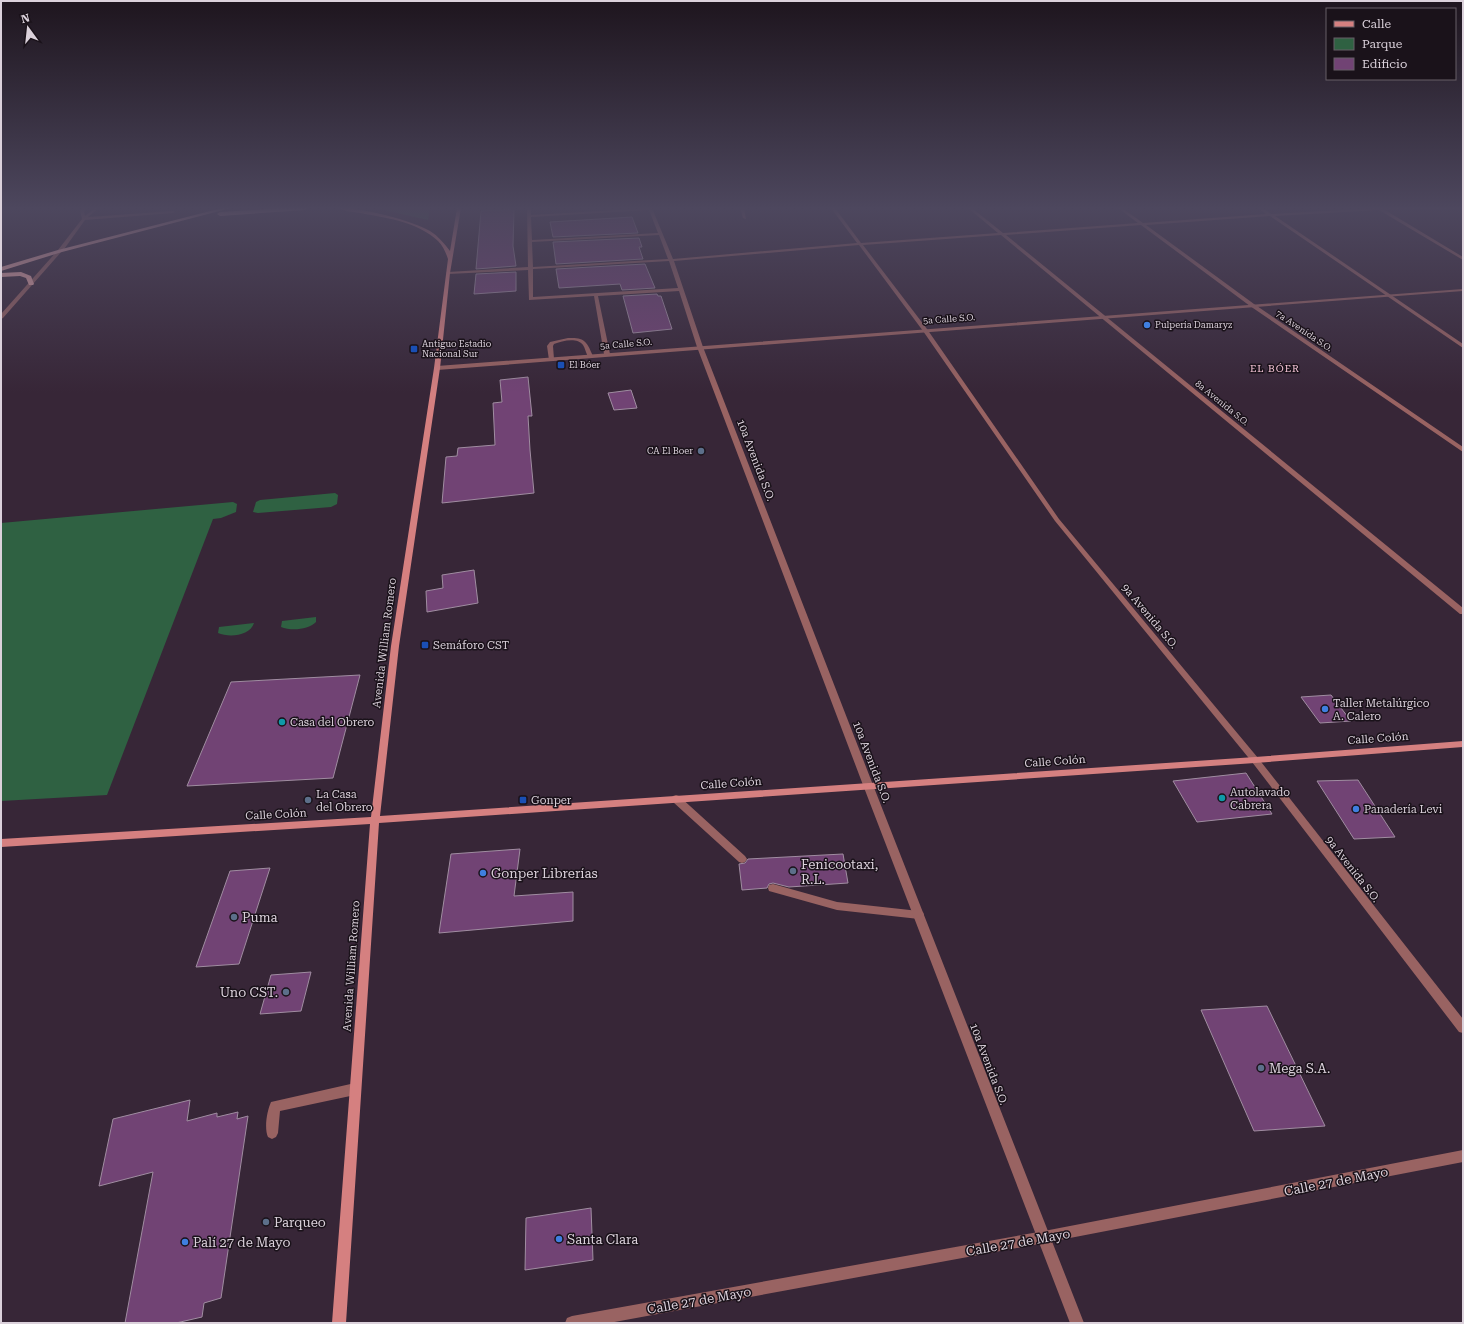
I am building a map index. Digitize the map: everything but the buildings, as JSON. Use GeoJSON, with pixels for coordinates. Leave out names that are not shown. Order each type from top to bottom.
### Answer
{"type":"FeatureCollection","features":[{"type":"Feature","properties":{"kind":"highway"},"geometry":{"type":"LineString","coordinates":[[1,275],[21,274],[29,277],[32,284]]}},
{"type":"Feature","properties":{"kind":"main road","name":"Avenida William Romero"},"geometry":{"type":"LineString","coordinates":[[338,1323],[376,820],[396,639],[437,368],[449,270]]}},
{"type":"Feature","properties":{"kind":"main road","name":"Calle Colón"},"geometry":{"type":"LineString","coordinates":[[1,843],[376,820],[868,785],[1255,760],[1463,744]]}},
{"type":"Feature","properties":{"kind":"street"},"geometry":{"type":"LineString","coordinates":[[1,317],[44,270]]}},
{"type":"Feature","properties":{"kind":"street"},"geometry":{"type":"LineString","coordinates":[[448,273],[501,270]]}},
{"type":"Feature","properties":{"kind":"street"},"geometry":{"type":"LineString","coordinates":[[531,270],[531,299],[596,296],[680,289]]}},
{"type":"Feature","properties":{"kind":"street","name":"10a Avenida S.O."},"geometry":{"type":"LineString","coordinates":[[673,270],[700,347],[868,785],[1078,1323]]}},
{"type":"Feature","properties":{"kind":"street","name":"9a Avenida S.O."},"geometry":{"type":"LineString","coordinates":[[879,270],[925,330],[1057,520],[1255,760],[1463,1028]]}},
{"type":"Feature","properties":{"kind":"street","name":"8a Avenida S.O."},"geometry":{"type":"LineString","coordinates":[[1046,270],[1463,612]]}},
{"type":"Feature","properties":{"kind":"street","name":"7a Avenida S.O."},"geometry":{"type":"LineString","coordinates":[[1205,270],[1252,305],[1463,450]]}},
{"type":"Feature","properties":{"kind":"street"},"geometry":{"type":"LineString","coordinates":[[1352,270],[1463,346]]}},
{"type":"Feature","properties":{"kind":"street","name":"5a Calle S.O."},"geometry":{"type":"LineString","coordinates":[[437,368],[1102,316],[1463,290]]}},
{"type":"Feature","properties":{"kind":"street"},"geometry":{"type":"LineString","coordinates":[[596,296],[607,354]]}},
{"type":"Feature","properties":{"kind":"street"},"geometry":{"type":"LineString","coordinates":[[551,359],[550,346],[552,343],[564,340],[580,341],[584,343],[590,356]]}},
{"type":"Feature","properties":{"kind":"street"},"geometry":{"type":"LineString","coordinates":[[676,799],[742,860]]}},
{"type":"Feature","properties":{"kind":"street"},"geometry":{"type":"LineString","coordinates":[[774,888],[837,906],[919,915]]}},
{"type":"Feature","properties":{"kind":"street"},"geometry":{"type":"LineString","coordinates":[[272,1133],[275,1106],[355,1089]]}},
{"type":"Feature","properties":{"kind":"street","name":"Calle 27 de Mayo"},"geometry":{"type":"LineString","coordinates":[[572,1323],[1044,1237],[1463,1156]]}},
{"type":"Feature","properties":{"kind":"green space"},"geometry":{"type":"Polygon","coordinates":[[[335,493],[338,495],[337,504],[331,507],[258,513],[253,512],[256,502],[260,500],[335,493]]]}},
{"type":"Feature","properties":{"kind":"green space"},"geometry":{"type":"Polygon","coordinates":[[[233,502],[237,504],[236,512],[221,518],[213,519],[107,795],[1,801],[1,523],[233,502]]]}},
{"type":"Feature","properties":{"kind":"green space"},"geometry":{"type":"Polygon","coordinates":[[[316,617],[316,622],[309,627],[294,629],[281,627],[282,621],[316,617]]]}},
{"type":"Feature","properties":{"kind":"green space"},"geometry":{"type":"Polygon","coordinates":[[[254,623],[248,631],[239,635],[223,635],[218,633],[219,627],[254,623]]]}},
{"type":"Feature","properties":{"kind":"place","name":"Pulpería Damaryz"},"geometry":{"type":"Point","coordinates":[1147,325]}},
{"type":"Feature","properties":{"kind":"place","name":"Antiguo Estadio Nacional Sur"},"geometry":{"type":"Point","coordinates":[414,349]}},
{"type":"Feature","properties":{"kind":"place","name":"El Bóer"},"geometry":{"type":"Point","coordinates":[561,365]}},
{"type":"Feature","properties":{"kind":"place","name":"CA El Boer"},"geometry":{"type":"Point","coordinates":[701,451]}},
{"type":"Feature","properties":{"kind":"place","name":"Semáforo CST"},"geometry":{"type":"Point","coordinates":[425,645]}},
{"type":"Feature","properties":{"kind":"place","name":"Taller Metalúrgico A. Calero"},"geometry":{"type":"Point","coordinates":[1325,709]}},
{"type":"Feature","properties":{"kind":"place","name":"Casa del Obrero"},"geometry":{"type":"Point","coordinates":[282,722]}},
{"type":"Feature","properties":{"kind":"place","name":"Autolavado Cabrera"},"geometry":{"type":"Point","coordinates":[1222,798]}},
{"type":"Feature","properties":{"kind":"place","name":"La Casa del Obrero"},"geometry":{"type":"Point","coordinates":[308,800]}},
{"type":"Feature","properties":{"kind":"place","name":"Gonper"},"geometry":{"type":"Point","coordinates":[523,800]}},
{"type":"Feature","properties":{"kind":"place","name":"Panadería Levi"},"geometry":{"type":"Point","coordinates":[1356,809]}},
{"type":"Feature","properties":{"kind":"place","name":"Fenicootaxi, R.L."},"geometry":{"type":"Point","coordinates":[793,871]}},
{"type":"Feature","properties":{"kind":"place","name":"Gonper Librerías"},"geometry":{"type":"Point","coordinates":[483,873]}},
{"type":"Feature","properties":{"kind":"place","name":"Puma"},"geometry":{"type":"Point","coordinates":[234,917]}},
{"type":"Feature","properties":{"kind":"place","name":"Uno CST."},"geometry":{"type":"Point","coordinates":[286,992]}},
{"type":"Feature","properties":{"kind":"place","name":"Mega S.A."},"geometry":{"type":"Point","coordinates":[1261,1068]}},
{"type":"Feature","properties":{"kind":"place","name":"Parqueo"},"geometry":{"type":"Point","coordinates":[266,1222]}},
{"type":"Feature","properties":{"kind":"place","name":"Santa Clara"},"geometry":{"type":"Point","coordinates":[559,1239]}},
{"type":"Feature","properties":{"kind":"place","name":"Palí 27 de Mayo"},"geometry":{"type":"Point","coordinates":[185,1242]}},
{"type":"Feature","properties":{"kind":"district","name":"EL BÓER"},"geometry":{"type":"Point","coordinates":[1275,368]}}]}
